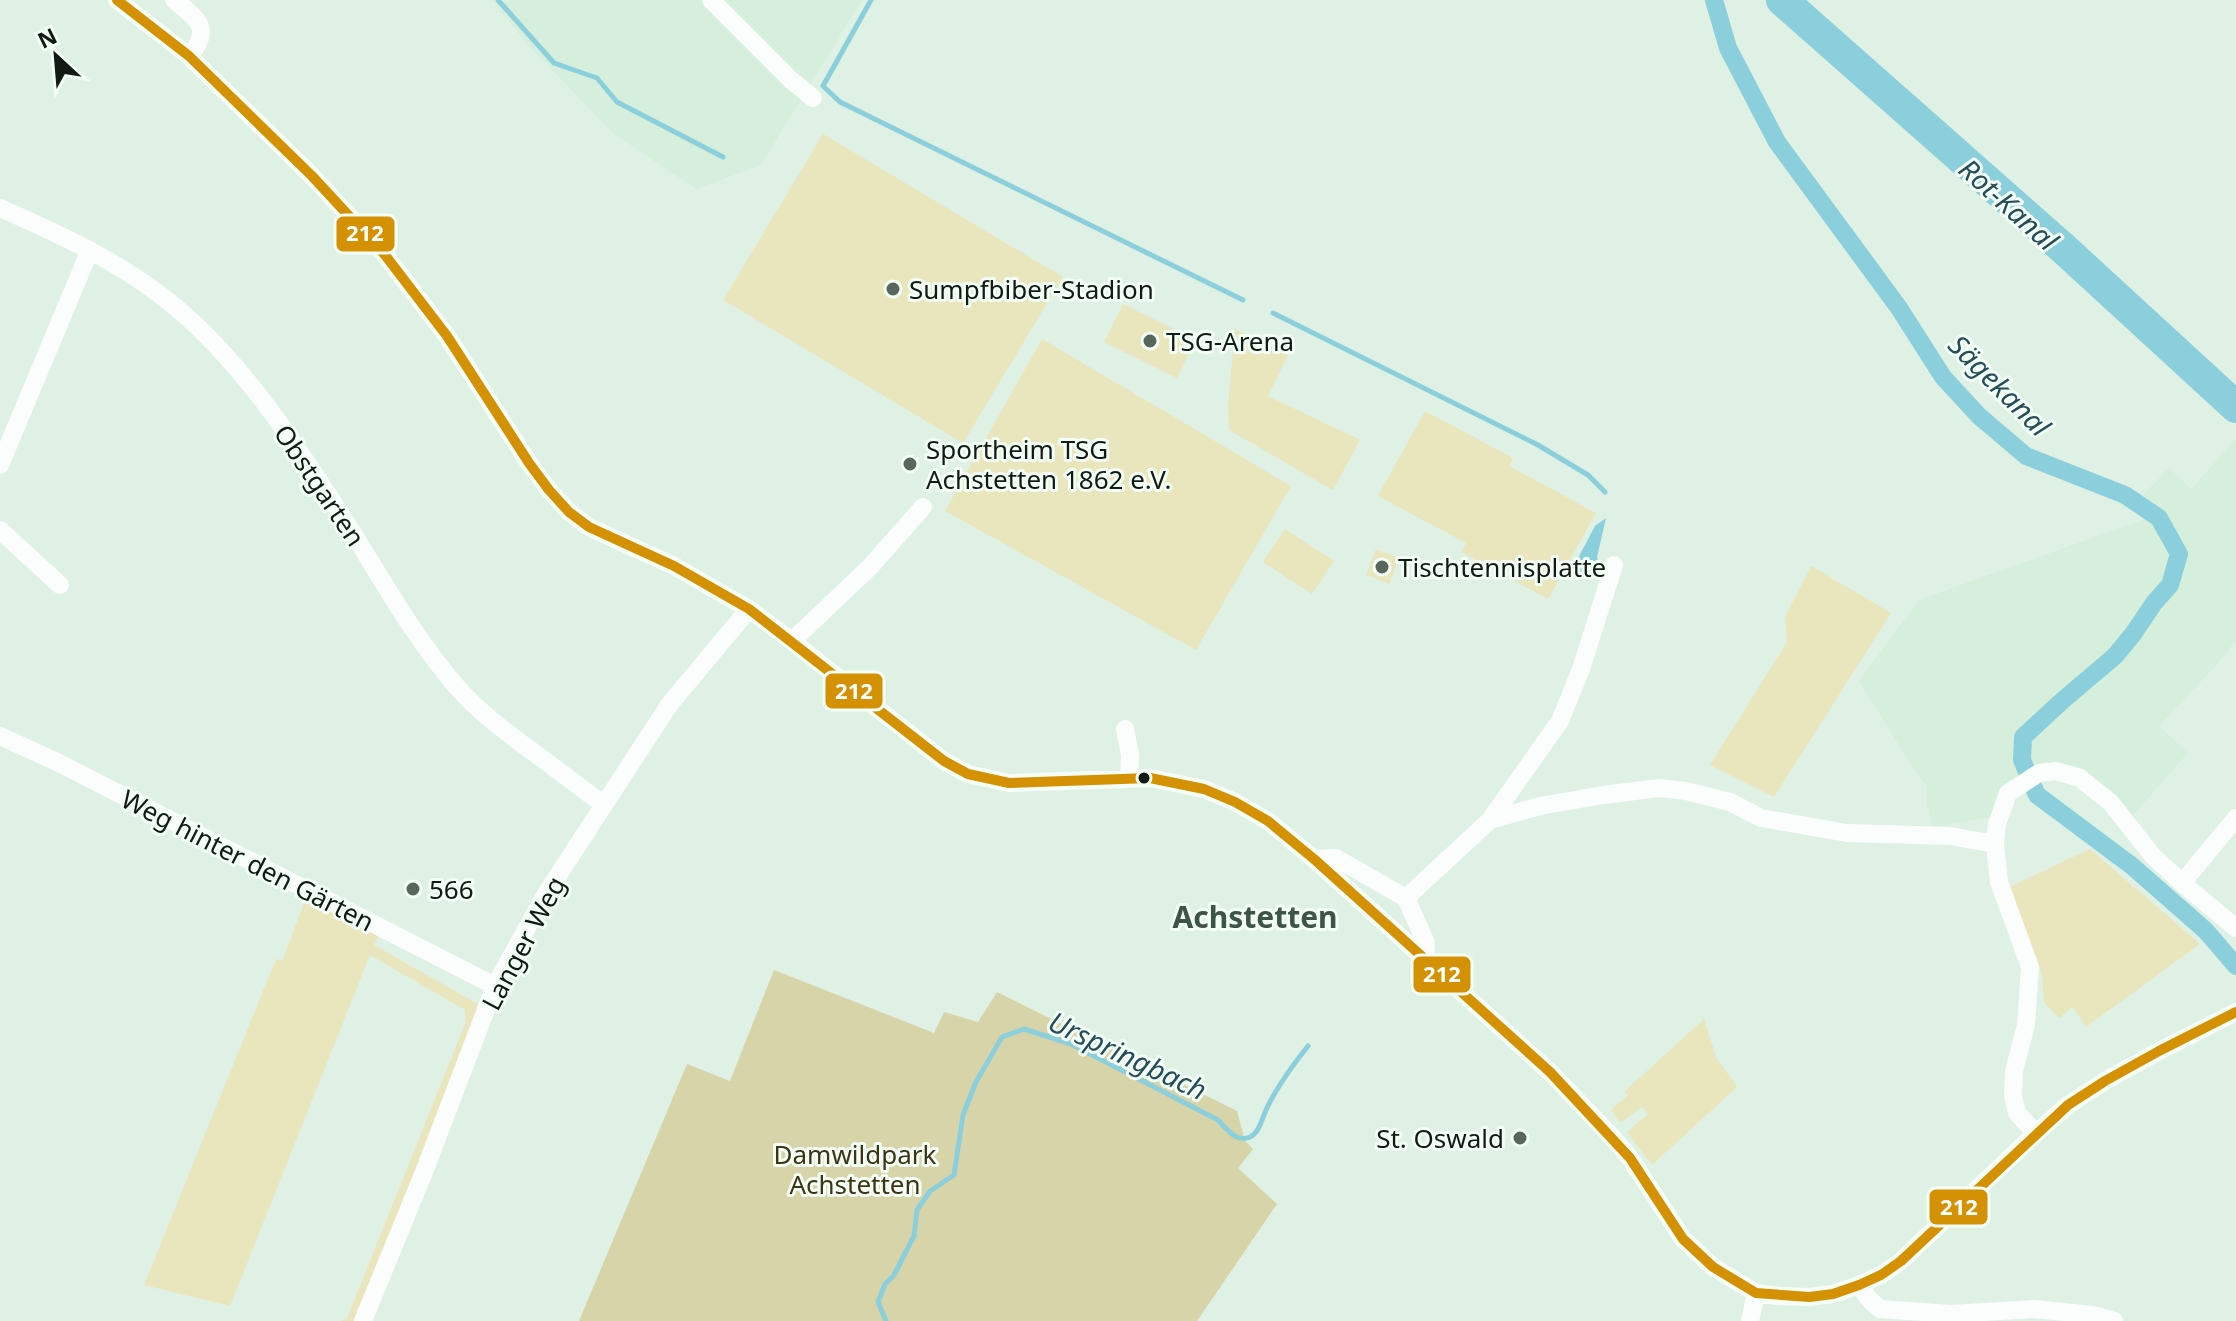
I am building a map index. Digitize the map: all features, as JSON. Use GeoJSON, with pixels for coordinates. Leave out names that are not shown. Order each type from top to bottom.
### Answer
{"type":"FeatureCollection","features":[{"type":"Feature","properties":{"kind":"street"},"geometry":{"type":"LineString","coordinates":[[117,0],[189,56],[312,176],[385,255],[447,336],[529,463],[569,512],[589,527],[674,566],[749,609],[935,755],[968,774],[1009,783],[1150,778],[1182,783],[1235,802],[1268,821],[1550,1072],[1630,1158],[1683,1239],[1713,1267],[1756,1293],[1809,1297],[1833,1294],[1881,1275],[1901,1261],[2068,1105],[2159,1051],[2234,1013]]}},
{"type":"Feature","properties":{"kind":"street"},"geometry":{"type":"LineString","coordinates":[[174,0],[196,19],[201,28],[199,44],[189,56]]}},
{"type":"Feature","properties":{"kind":"street"},"geometry":{"type":"LineString","coordinates":[[711,0],[813,98]]}},
{"type":"Feature","properties":{"kind":"street","name":"Obstgarten"},"geometry":{"type":"LineString","coordinates":[[0,208],[125,270],[162,295],[202,331],[240,373],[301,453],[431,656],[459,690],[491,720],[603,804]]}},
{"type":"Feature","properties":{"kind":"street"},"geometry":{"type":"LineString","coordinates":[[0,465],[90,250]]}},
{"type":"Feature","properties":{"kind":"street"},"geometry":{"type":"LineString","coordinates":[[792,641],[870,567],[923,507]]}},
{"type":"Feature","properties":{"kind":"street"},"geometry":{"type":"LineString","coordinates":[[0,530],[60,585]]}},
{"type":"Feature","properties":{"kind":"street"},"geometry":{"type":"LineString","coordinates":[[1406,898],[1490,820],[1560,721],[1581,669],[1614,565]]}},
{"type":"Feature","properties":{"kind":"street","name":"Langer Weg"},"geometry":{"type":"LineString","coordinates":[[367,1319],[495,986],[544,897],[669,705],[749,609]]}},
{"type":"Feature","properties":{"kind":"street"},"geometry":{"type":"LineString","coordinates":[[1125,729],[1130,755],[1129,779]]}},
{"type":"Feature","properties":{"kind":"street","name":"Weg hinter den Gärten"},"geometry":{"type":"LineString","coordinates":[[0,736],[59,763],[495,986]]}},
{"type":"Feature","properties":{"kind":"street"},"geometry":{"type":"LineString","coordinates":[[2036,1133],[2017,1113],[2013,1096],[2014,1071],[2026,1025],[2030,967],[1999,882],[1995,844],[1997,824],[2008,793],[2039,773],[2056,771],[2080,778],[2111,803],[2153,856],[2236,928]]}},
{"type":"Feature","properties":{"kind":"street"},"geometry":{"type":"LineString","coordinates":[[1490,820],[1540,806],[1659,788],[1730,802],[1761,818],[1847,833],[1950,836],[1995,844]]}},
{"type":"Feature","properties":{"kind":"street"},"geometry":{"type":"LineString","coordinates":[[2182,883],[2236,818]]}},
{"type":"Feature","properties":{"kind":"street"},"geometry":{"type":"LineString","coordinates":[[1314,859],[1336,858],[1406,898],[1426,943],[1425,959]]}},
{"type":"Feature","properties":{"kind":"street"},"geometry":{"type":"LineString","coordinates":[[1859,1285],[1883,1315],[2034,1309],[2093,1315],[2114,1321]]}},
{"type":"Feature","properties":{"kind":"street"},"geometry":{"type":"LineString","coordinates":[[1750,1321],[1756,1293]]}},
{"type":"Feature","properties":{"kind":"shaded area"},"geometry":{"type":"Polygon","coordinates":[[[492,0],[862,0],[761,165],[696,189],[614,134],[529,46],[492,0]]]}},
{"type":"Feature","properties":{"kind":"shaded area","name":"Sumpfbiber-Stadion"},"geometry":{"type":"Polygon","coordinates":[[[823,134],[1063,277],[963,443],[723,300],[823,134]]]}},
{"type":"Feature","properties":{"kind":"shaded area","name":"TSG-Arena"},"geometry":{"type":"Polygon","coordinates":[[[1123,304],[1196,340],[1177,378],[1104,342],[1123,304]]]}},
{"type":"Feature","properties":{"kind":"shaded area"},"geometry":{"type":"Polygon","coordinates":[[[1235,329],[1288,355],[1268,396],[1360,440],[1333,490],[1229,430],[1228,406],[1235,329]]]}},
{"type":"Feature","properties":{"kind":"shaded area"},"geometry":{"type":"Polygon","coordinates":[[[1042,339],[1291,486],[1196,650],[945,511],[1042,339]]]}},
{"type":"Feature","properties":{"kind":"shaded area"},"geometry":{"type":"Polygon","coordinates":[[[1425,411],[1513,458],[1509,466],[1596,513],[1548,599],[1461,552],[1466,543],[1378,496],[1425,411]]]}},
{"type":"Feature","properties":{"kind":"shaded area"},"geometry":{"type":"Polygon","coordinates":[[[2236,439],[2236,640],[2159,726],[2188,753],[2132,816],[2046,764],[1992,817],[1932,827],[1927,787],[1859,681],[1919,600],[2159,514],[2143,495],[2169,468],[2191,489],[2236,439]]]}},
{"type":"Feature","properties":{"kind":"shaded area"},"geometry":{"type":"Polygon","coordinates":[[[1285,529],[1334,561],[1312,594],[1263,562],[1285,529]]]}},
{"type":"Feature","properties":{"kind":"shaded area","name":"Tischtennisplatte"},"geometry":{"type":"Polygon","coordinates":[[[1376,549],[1399,558],[1389,584],[1366,575],[1376,549]]]}},
{"type":"Feature","properties":{"kind":"shaded area"},"geometry":{"type":"Polygon","coordinates":[[[1811,566],[1891,613],[1774,797],[1710,765],[1787,642],[1785,617],[1811,566]]]}},
{"type":"Feature","properties":{"kind":"shaded area"},"geometry":{"type":"Polygon","coordinates":[[[2090,849],[2200,944],[2086,1027],[2073,1007],[2059,1018],[2044,1002],[2042,974],[2009,887],[2090,849]]]}},
{"type":"Feature","properties":{"kind":"shaded area"},"geometry":{"type":"Polygon","coordinates":[[[307,896],[380,934],[374,945],[483,1007],[355,1321],[341,1321],[347,1318],[465,1024],[465,1010],[370,955],[230,1306],[144,1285],[276,959],[282,961],[307,896]]]}},
{"type":"Feature","properties":{"kind":"shaded area"},"geometry":{"type":"Polygon","coordinates":[[[1704,1019],[1716,1057],[1737,1087],[1652,1165],[1627,1132],[1648,1114],[1642,1107],[1620,1123],[1611,1110],[1628,1095],[1625,1091],[1704,1019]]]}},
{"type":"Feature","properties":{"kind":"green space","name":"Damwildpark Achstetten"},"geometry":{"type":"Polygon","coordinates":[[[774,970],[934,1033],[944,1012],[978,1022],[997,992],[1237,1111],[1245,1141],[1253,1149],[1238,1168],[1277,1204],[1197,1321],[579,1321],[687,1064],[730,1081],[774,970]]]}},
{"type":"Feature","properties":{"kind":"water"},"geometry":{"type":"Polygon","coordinates":[[[1606,518],[1597,557],[1600,569],[1593,576],[1582,575],[1575,564],[1595,526],[1606,518]]]}},
{"type":"Feature","properties":{"kind":"waterway"},"geometry":{"type":"LineString","coordinates":[[498,0],[554,63],[597,78],[617,102],[723,157]]}},
{"type":"Feature","properties":{"kind":"waterway"},"geometry":{"type":"LineString","coordinates":[[871,0],[823,86],[840,102],[1243,300]]}},
{"type":"Feature","properties":{"kind":"waterway","name":"Sägekanal"},"geometry":{"type":"LineString","coordinates":[[1714,0],[1728,48],[1777,142],[1899,308],[1943,377],[1979,416],[2026,456],[2125,495],[2159,518],[2179,554],[2170,585],[2115,656],[2023,737],[2022,760],[2037,795],[2132,866],[2206,931],[2236,966]]}},
{"type":"Feature","properties":{"kind":"waterway","name":"Rot-Kanal"},"geometry":{"type":"LineString","coordinates":[[1782,0],[2064,249],[2236,407]]}},
{"type":"Feature","properties":{"kind":"waterway"},"geometry":{"type":"LineString","coordinates":[[1273,313],[1538,445],[1588,475],[1605,492]]}},
{"type":"Feature","properties":{"kind":"waterway","name":"Urspringbach"},"geometry":{"type":"LineString","coordinates":[[886,1321],[878,1302],[885,1284],[894,1275],[914,1236],[917,1210],[930,1191],[954,1175],[963,1115],[976,1082],[1002,1037],[1024,1029],[1071,1044],[1218,1120],[1240,1138],[1250,1137],[1256,1132],[1280,1084],[1308,1046]]}},
{"type":"Feature","properties":{"kind":"transit line","name":"212"},"geometry":{"type":"LineString","coordinates":[[117,0],[189,56],[312,176],[385,255],[447,336],[529,463],[569,512],[589,527],[674,566],[749,609],[944,761],[968,774],[1009,783],[1150,778],[1204,789],[1268,821],[1550,1072],[1630,1158],[1683,1239],[1713,1267],[1756,1293],[1809,1297],[1833,1294],[1881,1275],[1901,1261],[2068,1105],[2159,1051],[2236,1012]]}},
{"type":"Feature","properties":{"kind":"place","name":"Sumpfbiber-Stadion"},"geometry":{"type":"Point","coordinates":[893,289]}},
{"type":"Feature","properties":{"kind":"place","name":"TSG-Arena"},"geometry":{"type":"Point","coordinates":[1150,341]}},
{"type":"Feature","properties":{"kind":"place","name":"Sportheim TSG Achstetten 1862 e.V."},"geometry":{"type":"Point","coordinates":[910,464]}},
{"type":"Feature","properties":{"kind":"place","name":"Tischtennisplatte"},"geometry":{"type":"Point","coordinates":[1382,567]}},
{"type":"Feature","properties":{"kind":"place","name":"566"},"geometry":{"type":"Point","coordinates":[413,889]}},
{"type":"Feature","properties":{"kind":"place","name":"St. Oswald"},"geometry":{"type":"Point","coordinates":[1520,1138]}},
{"type":"Feature","properties":{"kind":"district","name":"Achstetten"},"geometry":{"type":"Point","coordinates":[1255,916]}}]}
